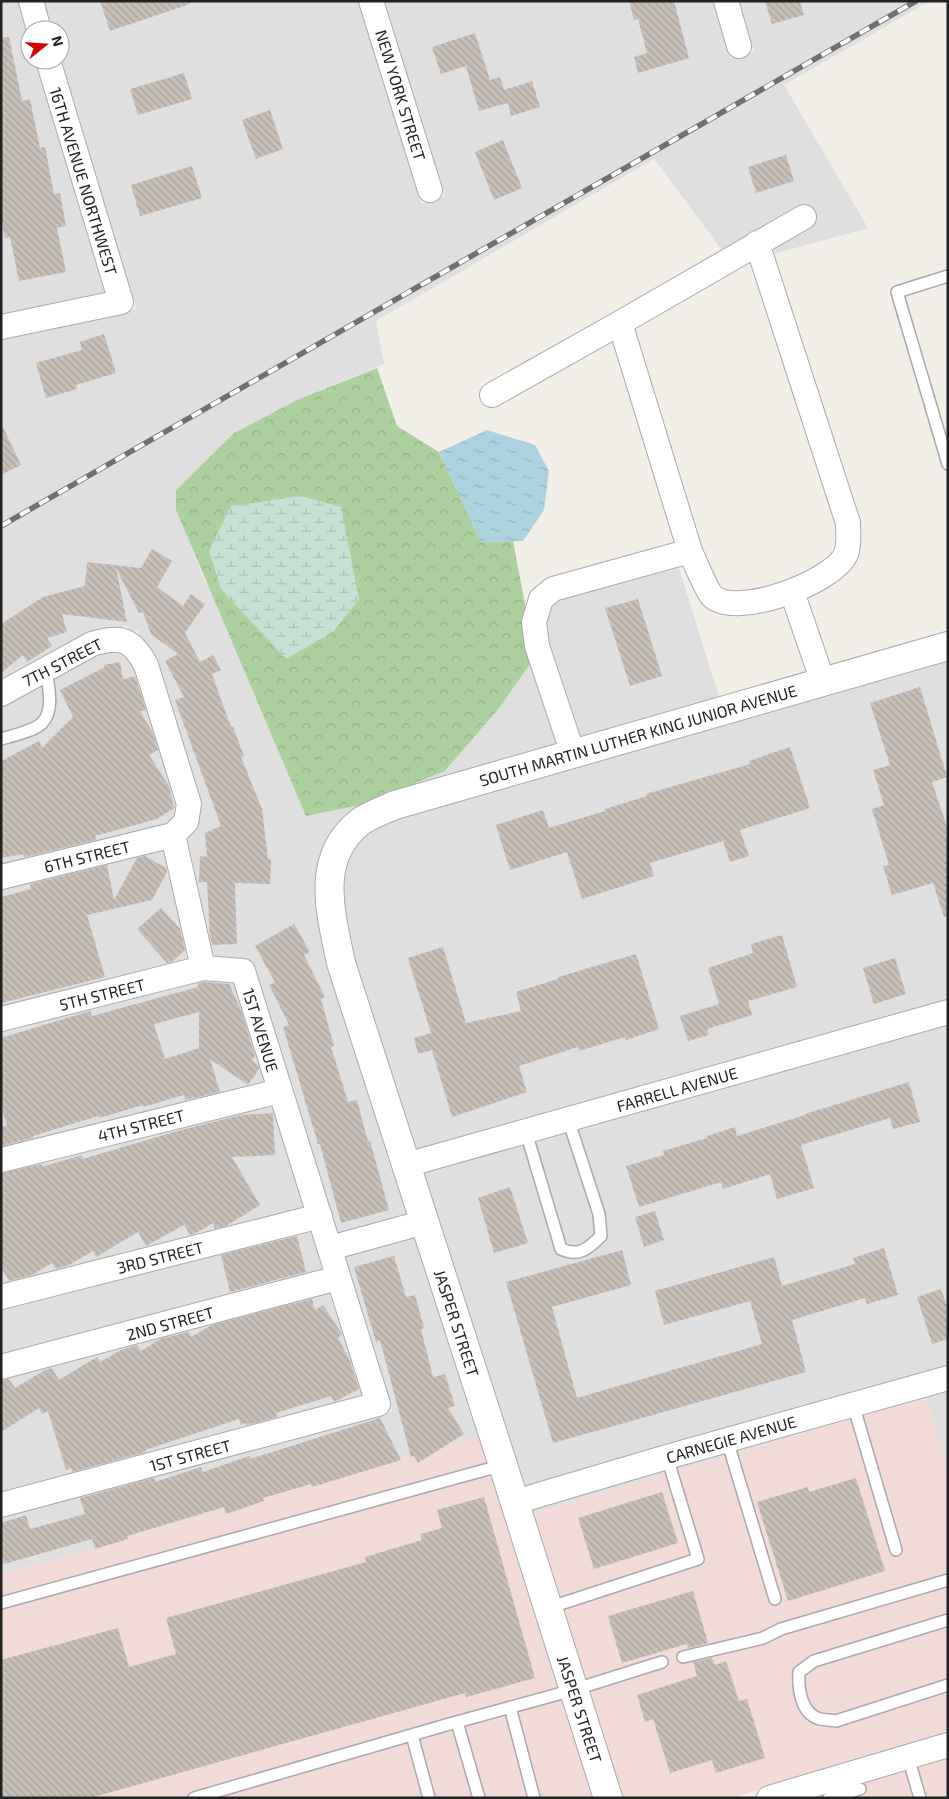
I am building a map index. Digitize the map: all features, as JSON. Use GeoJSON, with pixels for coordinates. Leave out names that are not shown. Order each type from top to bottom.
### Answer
{"type":"FeatureCollection","features":[{"type":"Feature","properties":{"kind":"street"},"geometry":{"type":"LineString","coordinates":[[31,1],[36,20]]}},
{"type":"Feature","properties":{"kind":"street","name":"NEW YORK STREET"},"geometry":{"type":"LineString","coordinates":[[371,1],[430,190]]}},
{"type":"Feature","properties":{"kind":"street"},"geometry":{"type":"LineString","coordinates":[[726,1],[739,46]]}},
{"type":"Feature","properties":{"kind":"street","name":"16TH AVENUE NORTHWEST"},"geometry":{"type":"LineString","coordinates":[[1,328],[121,302],[51,70]]}},
{"type":"Feature","properties":{"kind":"street"},"geometry":{"type":"LineString","coordinates":[[492,395],[804,217]]}},
{"type":"Feature","properties":{"kind":"street"},"geometry":{"type":"LineString","coordinates":[[620,323],[690,551],[712,596],[728,604],[752,602],[792,592],[835,568],[846,554],[849,539],[848,523],[756,243]]}},
{"type":"Feature","properties":{"kind":"street"},"geometry":{"type":"LineString","coordinates":[[573,754],[537,646],[534,622],[541,598],[553,589],[690,551]]}},
{"type":"Feature","properties":{"kind":"street"},"geometry":{"type":"LineString","coordinates":[[792,592],[822,682]]}},
{"type":"Feature","properties":{"kind":"street","name":"7TH STREET"},"geometry":{"type":"LineString","coordinates":[[1,694],[92,644],[108,639],[125,641],[138,650],[146,665],[189,804],[186,822],[173,835]]}},
{"type":"Feature","properties":{"kind":"street","name":"SOUTH MARTIN LUTHER KING JUNIOR AVENUE"},"geometry":{"type":"LineString","coordinates":[[339,845],[360,822],[395,805],[948,646]]}},
{"type":"Feature","properties":{"kind":"street"},"geometry":{"type":"LineString","coordinates":[[173,835],[203,968]]}},
{"type":"Feature","properties":{"kind":"street","name":"6TH STREET"},"geometry":{"type":"LineString","coordinates":[[1,878],[173,835]]}},
{"type":"Feature","properties":{"kind":"street","name":"JASPER STREET"},"geometry":{"type":"LineString","coordinates":[[339,845],[329,873],[330,914],[341,963],[515,1502],[608,1798]]}},
{"type":"Feature","properties":{"kind":"street","name":"5TH STREET"},"geometry":{"type":"LineString","coordinates":[[1,1020],[203,968]]}},
{"type":"Feature","properties":{"kind":"street","name":"1ST AVENUE"},"geometry":{"type":"LineString","coordinates":[[203,968],[243,971],[378,1404]]}},
{"type":"Feature","properties":{"kind":"street","name":"FARRELL AVENUE"},"geometry":{"type":"LineString","coordinates":[[406,1165],[948,1012]]}},
{"type":"Feature","properties":{"kind":"street","name":"4TH STREET"},"geometry":{"type":"LineString","coordinates":[[1,1160],[280,1091]]}},
{"type":"Feature","properties":{"kind":"street","name":"3RD STREET"},"geometry":{"type":"LineString","coordinates":[[1,1297],[320,1216]]}},
{"type":"Feature","properties":{"kind":"street"},"geometry":{"type":"LineString","coordinates":[[330,1248],[425,1222]]}},
{"type":"Feature","properties":{"kind":"street","name":"2ND STREET"},"geometry":{"type":"LineString","coordinates":[[1,1367],[338,1278]]}},
{"type":"Feature","properties":{"kind":"street","name":"CARNEGIE AVENUE"},"geometry":{"type":"LineString","coordinates":[[515,1502],[948,1378]]}},
{"type":"Feature","properties":{"kind":"street","name":"1ST STREET"},"geometry":{"type":"LineString","coordinates":[[1,1505],[378,1404]]}},
{"type":"Feature","properties":{"kind":"street"},"geometry":{"type":"LineString","coordinates":[[769,1798],[860,1786],[908,1757],[948,1745]]}},
{"type":"Feature","properties":{"kind":"lane"},"geometry":{"type":"LineString","coordinates":[[948,276],[897,292],[948,464]]}},
{"type":"Feature","properties":{"kind":"lane"},"geometry":{"type":"LineString","coordinates":[[1,739],[42,724],[48,712],[49,690],[46,670]]}},
{"type":"Feature","properties":{"kind":"lane"},"geometry":{"type":"LineString","coordinates":[[526,1132],[560,1249],[570,1253],[587,1249],[601,1236],[599,1214],[568,1119]]}},
{"type":"Feature","properties":{"kind":"lane"},"geometry":{"type":"LineString","coordinates":[[853,1404],[896,1550]]}},
{"type":"Feature","properties":{"kind":"lane"},"geometry":{"type":"LineString","coordinates":[[727,1440],[775,1599]]}},
{"type":"Feature","properties":{"kind":"lane"},"geometry":{"type":"LineString","coordinates":[[548,1608],[698,1559],[667,1457]]}},
{"type":"Feature","properties":{"kind":"lane"},"geometry":{"type":"LineString","coordinates":[[1,1603],[503,1465]]}},
{"type":"Feature","properties":{"kind":"lane"},"geometry":{"type":"LineString","coordinates":[[683,1657],[763,1638],[781,1629],[948,1580]]}},
{"type":"Feature","properties":{"kind":"lane"},"geometry":{"type":"LineString","coordinates":[[948,1620],[814,1661],[799,1672],[798,1688],[807,1712],[819,1719],[836,1721],[948,1685]]}},
{"type":"Feature","properties":{"kind":"lane"},"geometry":{"type":"LineString","coordinates":[[194,1798],[573,1690],[662,1662]]}},
{"type":"Feature","properties":{"kind":"lane"},"geometry":{"type":"LineString","coordinates":[[510,1707],[534,1798]]}},
{"type":"Feature","properties":{"kind":"lane"},"geometry":{"type":"LineString","coordinates":[[457,1722],[479,1798]]}},
{"type":"Feature","properties":{"kind":"lane"},"geometry":{"type":"LineString","coordinates":[[412,1735],[429,1798]]}},
{"type":"Feature","properties":{"kind":"lane"},"geometry":{"type":"LineString","coordinates":[[908,1757],[920,1798]]}},
{"type":"Feature","properties":{"kind":"lane"},"geometry":{"type":"LineString","coordinates":[[830,1798],[860,1786]]}},
{"type":"Feature","properties":{"kind":"shaded area"},"geometry":{"type":"Polygon","coordinates":[[[1,1],[18,1],[24,20],[20,20],[20,70],[38,70],[105,294],[1,316],[1,1]]]}},
{"type":"Feature","properties":{"kind":"shaded area"},"geometry":{"type":"Polygon","coordinates":[[[44,1],[358,1],[422,204],[445,196],[384,1],[713,1],[731,59],[754,52],[739,1],[930,1],[784,85],[868,228],[733,265],[654,159],[376,321],[384,364],[299,399],[234,433],[176,490],[176,510],[207,586],[445,771],[500,707],[535,657],[525,608],[679,568],[720,700],[335,833],[331,832],[328,840],[322,847],[325,850],[317,874],[318,915],[410,1215],[338,1234],[255,967],[245,960],[213,958],[187,837],[197,823],[201,801],[158,661],[149,645],[139,636],[139,631],[131,630],[125,625],[121,629],[104,628],[87,634],[1,681],[1,339],[112,316],[136,309],[64,70],[70,70],[70,20],[49,20],[44,1]]]}},
{"type":"Feature","properties":{"kind":"shaded area"},"geometry":{"type":"Polygon","coordinates":[[[108,650],[120,651],[128,658],[135,669],[177,805],[174,818],[167,825],[1,866],[1,707],[97,654],[108,650]]]}},
{"type":"Feature","properties":{"kind":"shaded area"},"geometry":{"type":"Polygon","coordinates":[[[948,658],[948,1001],[415,1151],[353,960],[343,911],[341,874],[350,850],[368,830],[399,815],[948,658]]]}},
{"type":"Feature","properties":{"kind":"shaded area"},"geometry":{"type":"Polygon","coordinates":[[[164,849],[189,961],[1,1008],[1,889],[164,849]]]}},
{"type":"Feature","properties":{"kind":"shaded area"},"geometry":{"type":"Polygon","coordinates":[[[203,979],[233,981],[265,1083],[1,1149],[1,1031],[203,979]]]}},
{"type":"Feature","properties":{"kind":"shaded area"},"geometry":{"type":"Polygon","coordinates":[[[948,1024],[948,1366],[523,1488],[422,1172],[948,1024]]]}},
{"type":"Feature","properties":{"kind":"shaded area"},"geometry":{"type":"Polygon","coordinates":[[[271,1104],[305,1209],[1,1286],[1,1171],[271,1104]]]}},
{"type":"Feature","properties":{"kind":"shaded area"},"geometry":{"type":"Polygon","coordinates":[[[311,1230],[323,1271],[1,1356],[1,1308],[311,1230]]]}},
{"type":"Feature","properties":{"kind":"shaded area"},"geometry":{"type":"Polygon","coordinates":[[[416,1236],[480,1436],[1,1574],[1,1516],[392,1412],[387,1390],[345,1255],[416,1236]]]}},
{"type":"Feature","properties":{"kind":"shaded area"},"geometry":{"type":"Polygon","coordinates":[[[329,1292],[363,1397],[1,1494],[1,1378],[329,1292]]]}},
{"type":"Feature","properties":{"kind":"shaded area"},"geometry":{"type":"Polygon","coordinates":[[[948,1389],[948,1470],[926,1396],[531,1514],[530,1509],[669,1467],[948,1389]]]}},
{"type":"Feature","properties":{"kind":"shaded area"},"geometry":{"type":"Polygon","coordinates":[[[927,1396],[948,1470],[948,1734],[731,1798],[621,1798],[531,1514],[927,1396]]]}},
{"type":"Feature","properties":{"kind":"shaded area"},"geometry":{"type":"Polygon","coordinates":[[[480,1436],[595,1798],[1,1798],[1,1574],[480,1436]]]}},
{"type":"Feature","properties":{"kind":"shaded area"},"geometry":{"type":"Polygon","coordinates":[[[948,1757],[948,1798],[808,1798],[948,1757]]]}},
{"type":"Feature","properties":{"kind":"green space"},"geometry":{"type":"Polygon","coordinates":[[[377,368],[397,426],[439,452],[481,542],[513,541],[535,657],[500,707],[445,771],[360,805],[306,816],[176,510],[176,490],[234,433],[299,399],[377,368]]]}},
{"type":"Feature","properties":{"kind":"green space"},"geometry":{"type":"Polygon","coordinates":[[[301,496],[341,507],[359,599],[333,632],[286,659],[221,589],[209,550],[231,506],[301,496]]]}},
{"type":"Feature","properties":{"kind":"water"},"geometry":{"type":"Polygon","coordinates":[[[487,430],[535,445],[549,471],[544,510],[523,541],[481,542],[439,452],[487,430]]]}},
{"type":"Feature","properties":{"kind":"building"},"geometry":{"type":"Polygon","coordinates":[[[100,1],[190,1],[190,4],[110,31],[100,1]]]}},
{"type":"Feature","properties":{"kind":"building"},"geometry":{"type":"Polygon","coordinates":[[[629,1],[674,1],[689,58],[638,73],[634,57],[647,53],[638,19],[634,20],[629,1]]]}},
{"type":"Feature","properties":{"kind":"building"},"geometry":{"type":"Polygon","coordinates":[[[765,1],[800,1],[804,15],[772,24],[765,1]]]}},
{"type":"Feature","properties":{"kind":"building"},"geometry":{"type":"Polygon","coordinates":[[[475,33],[490,80],[500,77],[504,90],[532,81],[540,107],[511,116],[508,103],[479,111],[466,66],[441,74],[432,47],[475,33]]]}},
{"type":"Feature","properties":{"kind":"building"},"geometry":{"type":"Polygon","coordinates":[[[9,37],[22,101],[30,99],[40,148],[45,147],[54,194],[60,193],[66,226],[57,228],[66,272],[19,281],[10,237],[5,238],[1,219],[1,38],[9,37]]]}},
{"type":"Feature","properties":{"kind":"building"},"geometry":{"type":"Polygon","coordinates":[[[184,73],[192,99],[138,115],[130,89],[184,73]]]}},
{"type":"Feature","properties":{"kind":"building"},"geometry":{"type":"Polygon","coordinates":[[[270,110],[283,149],[256,159],[242,120],[270,110]]]}},
{"type":"Feature","properties":{"kind":"building"},"geometry":{"type":"Polygon","coordinates":[[[503,140],[522,188],[494,200],[475,152],[503,140]]]}},
{"type":"Feature","properties":{"kind":"building"},"geometry":{"type":"Polygon","coordinates":[[[786,155],[794,181],[756,193],[748,167],[786,155]]]}},
{"type":"Feature","properties":{"kind":"building"},"geometry":{"type":"Polygon","coordinates":[[[192,166],[202,198],[140,216],[131,185],[192,166]]]}},
{"type":"Feature","properties":{"kind":"building"},"geometry":{"type":"Polygon","coordinates":[[[104,334],[116,373],[76,385],[77,389],[46,398],[36,363],[82,350],[80,342],[104,334]]]}},
{"type":"Feature","properties":{"kind":"building"},"geometry":{"type":"Polygon","coordinates":[[[1,423],[21,465],[1,475],[1,423]]]}},
{"type":"Feature","properties":{"kind":"building"},"geometry":{"type":"Polygon","coordinates":[[[152,549],[172,561],[157,587],[183,606],[191,594],[205,604],[185,633],[200,662],[213,655],[221,670],[212,674],[231,727],[233,727],[244,756],[241,757],[262,809],[268,859],[271,859],[270,884],[235,883],[237,944],[212,945],[207,882],[199,882],[200,856],[207,857],[205,833],[221,826],[175,700],[184,697],[165,661],[178,654],[151,634],[143,612],[139,613],[116,568],[127,622],[62,614],[67,632],[47,638],[52,646],[27,662],[23,655],[1,673],[1,624],[43,597],[85,586],[87,562],[141,568],[152,549]]]}},
{"type":"Feature","properties":{"kind":"building"},"geometry":{"type":"Polygon","coordinates":[[[638,599],[662,676],[630,686],[605,608],[638,599]]]}},
{"type":"Feature","properties":{"kind":"building"},"geometry":{"type":"Polygon","coordinates":[[[120,662],[123,679],[135,676],[146,710],[140,711],[153,733],[158,750],[149,755],[169,786],[174,808],[157,819],[95,836],[96,840],[24,857],[23,854],[1,858],[1,761],[39,741],[42,748],[73,717],[60,690],[105,667],[104,665],[120,662]]]}},
{"type":"Feature","properties":{"kind":"building"},"geometry":{"type":"Polygon","coordinates":[[[920,687],[947,777],[932,782],[948,830],[948,917],[944,917],[933,883],[892,895],[883,866],[889,865],[872,809],[884,805],[873,770],[890,765],[870,703],[920,687]]]}},
{"type":"Feature","properties":{"kind":"building"},"geometry":{"type":"Polygon","coordinates":[[[790,747],[810,808],[740,830],[749,856],[730,862],[723,841],[650,863],[654,876],[582,899],[567,852],[510,870],[496,825],[543,810],[549,828],[605,811],[605,809],[647,796],[646,794],[750,764],[749,761],[790,747]]]}},
{"type":"Feature","properties":{"kind":"building"},"geometry":{"type":"Polygon","coordinates":[[[145,856],[166,868],[167,872],[152,900],[87,915],[105,977],[1,1003],[1,897],[31,889],[30,884],[107,865],[114,900],[137,858],[145,856]]]}},
{"type":"Feature","properties":{"kind":"building"},"geometry":{"type":"Polygon","coordinates":[[[161,908],[180,929],[185,950],[172,962],[167,963],[137,929],[161,908]]]}},
{"type":"Feature","properties":{"kind":"building"},"geometry":{"type":"Polygon","coordinates":[[[294,924],[310,952],[304,955],[325,997],[321,999],[334,1046],[331,1047],[348,1102],[357,1100],[389,1210],[341,1223],[320,1144],[318,1144],[283,1027],[289,1025],[269,985],[275,982],[255,946],[294,924]]]}},
{"type":"Feature","properties":{"kind":"building"},"geometry":{"type":"Polygon","coordinates":[[[782,935],[797,987],[748,1001],[752,1015],[707,1029],[709,1035],[688,1041],[680,1016],[719,1004],[708,968],[753,953],[751,944],[782,935]]]}},
{"type":"Feature","properties":{"kind":"building"},"geometry":{"type":"Polygon","coordinates":[[[443,947],[466,1023],[521,1011],[516,992],[558,979],[558,977],[636,954],[659,1029],[626,1040],[625,1037],[579,1051],[578,1047],[519,1066],[527,1092],[452,1117],[432,1050],[418,1054],[414,1038],[431,1033],[408,958],[443,947]]]}},
{"type":"Feature","properties":{"kind":"building"},"geometry":{"type":"Polygon","coordinates":[[[895,958],[906,994],[874,1004],[863,968],[895,958]]]}},
{"type":"Feature","properties":{"kind":"building"},"geometry":{"type":"Polygon","coordinates":[[[198,983],[229,984],[241,1010],[255,1056],[252,1061],[258,1065],[259,1069],[248,1085],[210,1059],[220,1092],[185,1100],[184,1095],[99,1118],[98,1116],[33,1136],[33,1138],[1,1146],[1,1126],[7,1126],[1,1105],[1,1038],[90,1011],[92,1016],[198,987],[198,983]],[[199,1012],[154,1024],[165,1059],[199,1048],[199,1012]]]}},
{"type":"Feature","properties":{"kind":"building"},"geometry":{"type":"Polygon","coordinates":[[[909,1082],[920,1122],[893,1129],[890,1118],[801,1145],[814,1188],[777,1199],[770,1174],[723,1189],[721,1182],[639,1207],[626,1166],[664,1155],[663,1151],[707,1138],[707,1136],[735,1127],[737,1136],[909,1082]]]}},
{"type":"Feature","properties":{"kind":"building"},"geometry":{"type":"Polygon","coordinates":[[[273,1113],[275,1155],[232,1157],[260,1205],[226,1226],[215,1229],[213,1223],[190,1235],[184,1225],[146,1246],[138,1232],[96,1257],[93,1251],[69,1265],[56,1269],[52,1263],[32,1275],[9,1281],[1,1267],[1,1173],[41,1164],[42,1167],[82,1155],[83,1159],[174,1132],[241,1115],[273,1113]]]}},
{"type":"Feature","properties":{"kind":"building"},"geometry":{"type":"Polygon","coordinates":[[[510,1187],[528,1243],[494,1253],[478,1198],[510,1187]]]}},
{"type":"Feature","properties":{"kind":"building"},"geometry":{"type":"Polygon","coordinates":[[[655,1211],[664,1240],[644,1247],[635,1217],[655,1211]]]}},
{"type":"Feature","properties":{"kind":"building"},"geometry":{"type":"Polygon","coordinates":[[[297,1236],[306,1272],[230,1292],[221,1255],[297,1236]]]}},
{"type":"Feature","properties":{"kind":"building"},"geometry":{"type":"Polygon","coordinates":[[[884,1248],[898,1295],[867,1304],[865,1298],[792,1320],[806,1372],[553,1443],[506,1282],[622,1250],[631,1285],[552,1307],[577,1398],[762,1344],[750,1301],[664,1325],[655,1291],[774,1257],[782,1286],[855,1264],[853,1258],[884,1248]]]}},
{"type":"Feature","properties":{"kind":"building"},"geometry":{"type":"Polygon","coordinates":[[[394,1256],[406,1297],[415,1295],[424,1328],[421,1329],[433,1377],[445,1374],[455,1406],[448,1408],[464,1434],[418,1463],[414,1456],[411,1457],[380,1340],[376,1342],[354,1267],[394,1256]]]}},
{"type":"Feature","properties":{"kind":"building"},"geometry":{"type":"Polygon","coordinates":[[[941,1289],[948,1309],[948,1339],[932,1344],[917,1297],[941,1289]]]}},
{"type":"Feature","properties":{"kind":"building"},"geometry":{"type":"Polygon","coordinates":[[[312,1299],[315,1310],[323,1305],[342,1334],[338,1338],[350,1361],[359,1389],[334,1402],[331,1396],[276,1413],[277,1417],[247,1425],[246,1423],[241,1425],[239,1419],[145,1450],[146,1452],[72,1472],[71,1468],[66,1470],[48,1411],[42,1414],[39,1408],[1,1432],[1,1380],[9,1379],[15,1388],[45,1370],[52,1368],[59,1380],[97,1357],[100,1362],[121,1350],[137,1345],[141,1351],[160,1339],[188,1332],[191,1337],[212,1325],[312,1299]]]}},
{"type":"Feature","properties":{"kind":"building"},"geometry":{"type":"Polygon","coordinates":[[[380,1418],[401,1460],[312,1487],[311,1484],[263,1498],[264,1501],[226,1514],[224,1507],[127,1536],[128,1539],[95,1549],[92,1539],[4,1564],[1,1554],[1,1523],[26,1515],[30,1529],[85,1514],[80,1498],[154,1478],[155,1482],[201,1467],[203,1472],[249,1456],[250,1459],[380,1418]]]}},
{"type":"Feature","properties":{"kind":"building"},"geometry":{"type":"Polygon","coordinates":[[[856,1478],[885,1571],[788,1601],[757,1502],[808,1487],[809,1492],[856,1478]]]}},
{"type":"Feature","properties":{"kind":"building"},"geometry":{"type":"Polygon","coordinates":[[[662,1492],[678,1543],[594,1569],[578,1518],[662,1492]]]}},
{"type":"Feature","properties":{"kind":"building"},"geometry":{"type":"Polygon","coordinates":[[[484,1497],[535,1678],[466,1697],[465,1693],[90,1798],[1,1798],[1,1660],[118,1628],[129,1667],[176,1654],[166,1618],[366,1562],[365,1557],[422,1540],[420,1534],[442,1528],[437,1510],[484,1497]]]}},
{"type":"Feature","properties":{"kind":"building"},"geometry":{"type":"Polygon","coordinates":[[[693,1591],[708,1643],[688,1648],[687,1644],[622,1663],[608,1616],[693,1591]]]}},
{"type":"Feature","properties":{"kind":"building"},"geometry":{"type":"Polygon","coordinates":[[[712,1658],[715,1665],[726,1661],[739,1701],[747,1699],[765,1758],[716,1773],[712,1760],[670,1773],[653,1719],[645,1722],[637,1695],[697,1676],[693,1662],[712,1658]]]}},
{"type":"Feature","properties":{"kind":"railway"},"geometry":{"type":"LineString","coordinates":[[1,526],[916,1]]}}]}
